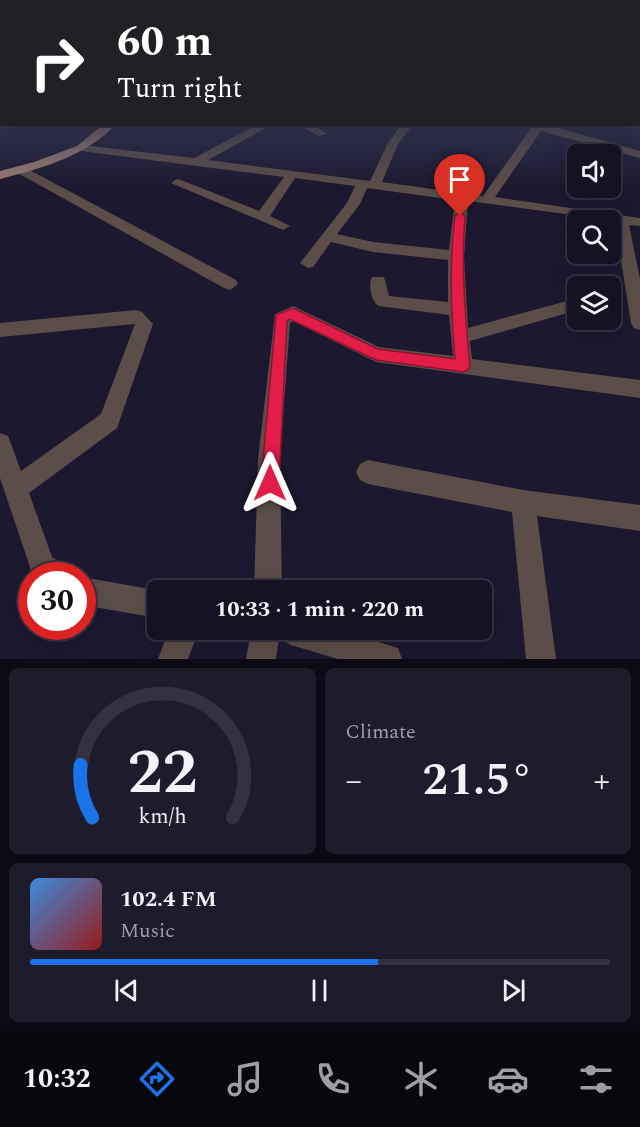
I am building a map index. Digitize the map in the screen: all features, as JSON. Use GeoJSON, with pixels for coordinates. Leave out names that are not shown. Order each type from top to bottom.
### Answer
{"type":"FeatureCollection","features":[{"type":"Feature","properties":{"kind":"main road"},"geometry":{"type":"LineString","coordinates":[[0,175],[22,170],[81,148],[108,127]]}},
{"type":"Feature","properties":{"kind":"street"},"geometry":{"type":"LineString","coordinates":[[196,162],[263,127]]}},
{"type":"Feature","properties":{"kind":"street"},"geometry":{"type":"LineString","coordinates":[[308,127],[323,134]]}},
{"type":"Feature","properties":{"kind":"street"},"geometry":{"type":"LineString","coordinates":[[308,263],[368,185],[393,143],[406,127]]}},
{"type":"Feature","properties":{"kind":"street"},"geometry":{"type":"LineString","coordinates":[[487,199],[507,168],[539,127]]}},
{"type":"Feature","properties":{"kind":"street"},"geometry":{"type":"LineString","coordinates":[[543,127],[640,155]]}},
{"type":"Feature","properties":{"kind":"street"},"geometry":{"type":"LineString","coordinates":[[81,148],[196,162],[223,182],[262,217],[283,226]]}},
{"type":"Feature","properties":{"kind":"street"},"geometry":{"type":"LineString","coordinates":[[22,170],[230,284]]}},
{"type":"Feature","properties":{"kind":"street"},"geometry":{"type":"LineString","coordinates":[[262,217],[291,176]]}},
{"type":"Feature","properties":{"kind":"street"},"geometry":{"type":"LineString","coordinates":[[177,183],[223,182],[291,176],[462,195],[567,211]]}},
{"type":"Feature","properties":{"kind":"street"},"geometry":{"type":"LineString","coordinates":[[462,195],[456,256],[457,309],[463,366]]}},
{"type":"Feature","properties":{"kind":"street"},"geometry":{"type":"LineString","coordinates":[[640,222],[621,219],[640,323]]}},
{"type":"Feature","properties":{"kind":"street"},"geometry":{"type":"LineString","coordinates":[[328,237],[373,246],[456,256]]}},
{"type":"Feature","properties":{"kind":"street"},"geometry":{"type":"LineString","coordinates":[[378,281],[381,300],[385,302],[457,309]]}},
{"type":"Feature","properties":{"kind":"street"},"geometry":{"type":"LineString","coordinates":[[460,337],[567,307]]}},
{"type":"Feature","properties":{"kind":"street"},"geometry":{"type":"LineString","coordinates":[[268,580],[269,459],[281,319],[293,313],[376,354],[640,389]]}},
{"type":"Feature","properties":{"kind":"street"},"geometry":{"type":"LineString","coordinates":[[0,330],[140,321],[110,421],[15,489]]}},
{"type":"Feature","properties":{"kind":"street"},"geometry":{"type":"LineString","coordinates":[[0,444],[41,562]]}},
{"type":"Feature","properties":{"kind":"street"},"geometry":{"type":"LineString","coordinates":[[368,472],[522,502],[640,518]]}},
{"type":"Feature","properties":{"kind":"street"},"geometry":{"type":"LineString","coordinates":[[522,502],[541,659]]}},
{"type":"Feature","properties":{"kind":"street"},"geometry":{"type":"LineString","coordinates":[[96,593],[147,602]]}},
{"type":"Feature","properties":{"kind":"street"},"geometry":{"type":"LineString","coordinates":[[173,659],[180,640]]}},
{"type":"Feature","properties":{"kind":"street"},"geometry":{"type":"LineString","coordinates":[[261,659],[264,640]]}},
{"type":"Feature","properties":{"kind":"street"},"geometry":{"type":"LineString","coordinates":[[324,640],[387,659]]}},
{"type":"Feature","properties":{"kind":"route"},"geometry":{"type":"LineString","coordinates":[[270,483],[269,459],[274,386],[281,319],[286,315],[293,313],[376,354],[463,366],[456,295],[456,256],[460,216]]}}]}
